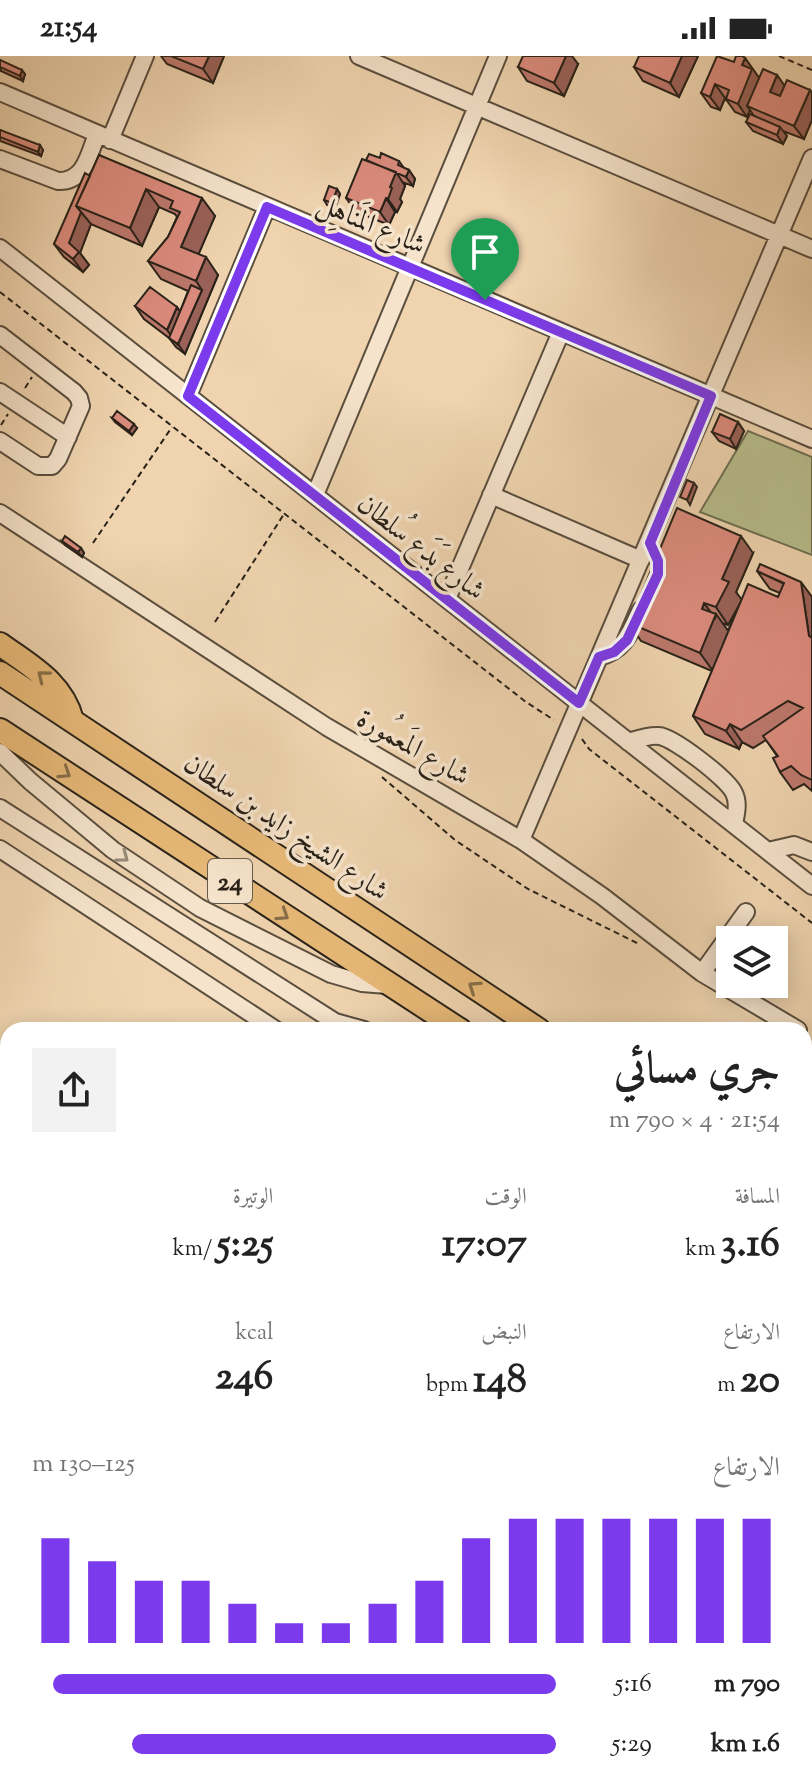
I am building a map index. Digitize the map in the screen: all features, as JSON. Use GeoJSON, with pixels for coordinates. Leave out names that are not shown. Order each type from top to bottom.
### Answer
{"type":"FeatureCollection","features":[{"type":"Feature","properties":{"kind":"highway"},"geometry":{"type":"LineString","coordinates":[[0,644],[56,686],[72,720]]}},
{"type":"Feature","properties":{"kind":"highway","name":"شارع الشيخ زايد بن سلطان"},"geometry":{"type":"LineString","coordinates":[[0,673],[527,1022]]}},
{"type":"Feature","properties":{"kind":"highway","name":"24"},"geometry":{"type":"LineString","coordinates":[[0,730],[448,1022]]}},
{"type":"Feature","properties":{"kind":"street"},"geometry":{"type":"LineString","coordinates":[[0,159],[65,182],[72,180],[83,170],[104,137],[145,56]]}},
{"type":"Feature","properties":{"kind":"street"},"geometry":{"type":"LineString","coordinates":[[359,56],[812,249]]}},
{"type":"Feature","properties":{"kind":"street"},"geometry":{"type":"LineString","coordinates":[[315,495],[498,56]]}},
{"type":"Feature","properties":{"kind":"street","name":"شارع المَناهِل"},"geometry":{"type":"LineString","coordinates":[[0,92],[812,439]]}},
{"type":"Feature","properties":{"kind":"street"},"geometry":{"type":"LineString","coordinates":[[521,840],[812,158]]}},
{"type":"Feature","properties":{"kind":"street"},"geometry":{"type":"LineString","coordinates":[[188,396],[267,207]]}},
{"type":"Feature","properties":{"kind":"street","name":"شارع بَدَع سُلطان"},"geometry":{"type":"LineString","coordinates":[[0,249],[812,886]]}},
{"type":"Feature","properties":{"kind":"street"},"geometry":{"type":"LineString","coordinates":[[447,599],[561,332]]}},
{"type":"Feature","properties":{"kind":"street"},"geometry":{"type":"LineString","coordinates":[[0,335],[79,398],[79,410],[68,437],[56,463],[47,468],[38,466],[0,441]]}},
{"type":"Feature","properties":{"kind":"street"},"geometry":{"type":"LineString","coordinates":[[0,392],[68,437]]}},
{"type":"Feature","properties":{"kind":"street"},"geometry":{"type":"LineString","coordinates":[[491,495],[641,560]]}},
{"type":"Feature","properties":{"kind":"street","name":"شارع المَعمُورة"},"geometry":{"type":"LineString","coordinates":[[0,513],[327,727],[521,840],[602,896],[702,973],[785,1022]]}},
{"type":"Feature","properties":{"kind":"street"},"geometry":{"type":"LineString","coordinates":[[650,543],[658,561]]}},
{"type":"Feature","properties":{"kind":"street"},"geometry":{"type":"LineString","coordinates":[[599,657],[623,645],[645,600]]}},
{"type":"Feature","properties":{"kind":"street"},"geometry":{"type":"LineString","coordinates":[[628,742],[655,735],[676,743],[731,787],[737,806],[734,824]]}},
{"type":"Feature","properties":{"kind":"street"},"geometry":{"type":"LineString","coordinates":[[0,752],[113,850],[190,902],[331,974],[362,983],[391,985]]}},
{"type":"Feature","properties":{"kind":"street"},"geometry":{"type":"LineString","coordinates":[[0,808],[335,1022]]}},
{"type":"Feature","properties":{"kind":"street"},"geometry":{"type":"LineString","coordinates":[[768,851],[794,845],[812,852]]}},
{"type":"Feature","properties":{"kind":"street"},"geometry":{"type":"LineString","coordinates":[[0,849],[264,1022]]}},
{"type":"Feature","properties":{"kind":"street"},"geometry":{"type":"LineString","coordinates":[[702,973],[746,912]]}},
{"type":"Feature","properties":{"kind":"path"},"geometry":{"type":"LineString","coordinates":[[779,56],[812,70]]}},
{"type":"Feature","properties":{"kind":"path"},"geometry":{"type":"LineString","coordinates":[[0,292],[526,702],[559,722]]}},
{"type":"Feature","properties":{"kind":"path"},"geometry":{"type":"LineString","coordinates":[[93,543],[172,426]]}},
{"type":"Feature","properties":{"kind":"path"},"geometry":{"type":"LineString","coordinates":[[215,622],[284,513]]}},
{"type":"Feature","properties":{"kind":"path"},"geometry":{"type":"LineString","coordinates":[[577,733],[589,749],[812,923]]}},
{"type":"Feature","properties":{"kind":"path"},"geometry":{"type":"LineString","coordinates":[[381,776],[455,840],[528,889],[640,944]]}},
{"type":"Feature","properties":{"kind":"green space"},"geometry":{"type":"Polygon","coordinates":[[[748,431],[812,457],[812,555],[700,512],[748,431]]]}},
{"type":"Feature","properties":{"kind":"building"},"geometry":{"type":"Polygon","coordinates":[[[171,56],[209,56],[203,69],[171,56]]]}},
{"type":"Feature","properties":{"kind":"building"},"geometry":{"type":"Polygon","coordinates":[[[523,56],[566,56],[554,83],[518,67],[523,56]]]}},
{"type":"Feature","properties":{"kind":"building"},"geometry":{"type":"Polygon","coordinates":[[[639,56],[682,56],[670,83],[634,67],[639,56]]]}},
{"type":"Feature","properties":{"kind":"building"},"geometry":{"type":"Polygon","coordinates":[[[717,56],[734,62],[736,56],[742,56],[745,58],[742,65],[752,69],[738,104],[726,99],[729,90],[715,84],[710,97],[701,93],[717,56]]]}},
{"type":"Feature","properties":{"kind":"building"},"geometry":{"type":"Polygon","coordinates":[[[0,60],[22,70],[20,76],[0,67],[0,60]]]}},
{"type":"Feature","properties":{"kind":"building"},"geometry":{"type":"Polygon","coordinates":[[[763,69],[777,75],[770,92],[780,96],[787,80],[810,90],[794,126],[747,106],[763,69]]]}},
{"type":"Feature","properties":{"kind":"building"},"geometry":{"type":"Polygon","coordinates":[[[750,114],[780,127],[777,135],[746,122],[750,114]]]}},
{"type":"Feature","properties":{"kind":"building"},"geometry":{"type":"Polygon","coordinates":[[[0,130],[40,145],[38,152],[0,137],[0,130]]]}},
{"type":"Feature","properties":{"kind":"building"},"geometry":{"type":"Polygon","coordinates":[[[381,153],[399,161],[398,165],[409,170],[406,177],[366,160],[369,154],[380,158],[381,153]]]}},
{"type":"Feature","properties":{"kind":"building"},"geometry":{"type":"Polygon","coordinates":[[[99,155],[202,198],[181,247],[206,257],[196,281],[148,261],[168,237],[180,212],[170,208],[173,201],[146,189],[130,228],[76,206],[99,155]]]}},
{"type":"Feature","properties":{"kind":"building"},"geometry":{"type":"Polygon","coordinates":[[[362,159],[396,172],[388,199],[380,212],[346,198],[362,159]]]}},
{"type":"Feature","properties":{"kind":"building"},"geometry":{"type":"Polygon","coordinates":[[[85,173],[90,176],[76,206],[81,212],[69,243],[79,252],[73,259],[54,244],[85,173]]]}},
{"type":"Feature","properties":{"kind":"building"},"geometry":{"type":"Polygon","coordinates":[[[329,186],[337,189],[332,203],[324,200],[329,186]]]}},
{"type":"Feature","properties":{"kind":"building"},"geometry":{"type":"Polygon","coordinates":[[[191,285],[202,290],[178,344],[169,338],[191,285]]]}},
{"type":"Feature","properties":{"kind":"building"},"geometry":{"type":"Polygon","coordinates":[[[150,287],[177,307],[167,330],[135,306],[150,287]]]}},
{"type":"Feature","properties":{"kind":"building"},"geometry":{"type":"Polygon","coordinates":[[[117,411],[134,424],[129,431],[112,418],[117,411]]]}},
{"type":"Feature","properties":{"kind":"building"},"geometry":{"type":"Polygon","coordinates":[[[720,414],[738,422],[730,439],[712,432],[720,414]]]}},
{"type":"Feature","properties":{"kind":"building"},"geometry":{"type":"Polygon","coordinates":[[[687,480],[694,483],[687,500],[680,497],[687,480]]]}},
{"type":"Feature","properties":{"kind":"building"},"geometry":{"type":"Polygon","coordinates":[[[677,508],[741,536],[722,579],[729,582],[716,607],[704,603],[702,609],[716,614],[700,653],[629,623],[677,508]]]}},
{"type":"Feature","properties":{"kind":"building"},"geometry":{"type":"Polygon","coordinates":[[[65,536],[81,548],[78,552],[62,541],[65,536]]]}},
{"type":"Feature","properties":{"kind":"building"},"geometry":{"type":"Polygon","coordinates":[[[760,564],[801,582],[809,636],[812,638],[812,780],[791,766],[780,772],[773,758],[778,756],[763,736],[803,708],[788,701],[741,730],[730,724],[726,731],[693,716],[748,584],[778,597],[784,583],[757,571],[760,564]]]}},
{"type":"Feature","properties":{"kind":"route"},"geometry":{"type":"LineString","coordinates":[[267,207],[485,300],[711,396],[650,543],[658,561],[658,574],[627,640],[614,652],[599,657],[579,703],[188,396],[267,207]]}}]}
